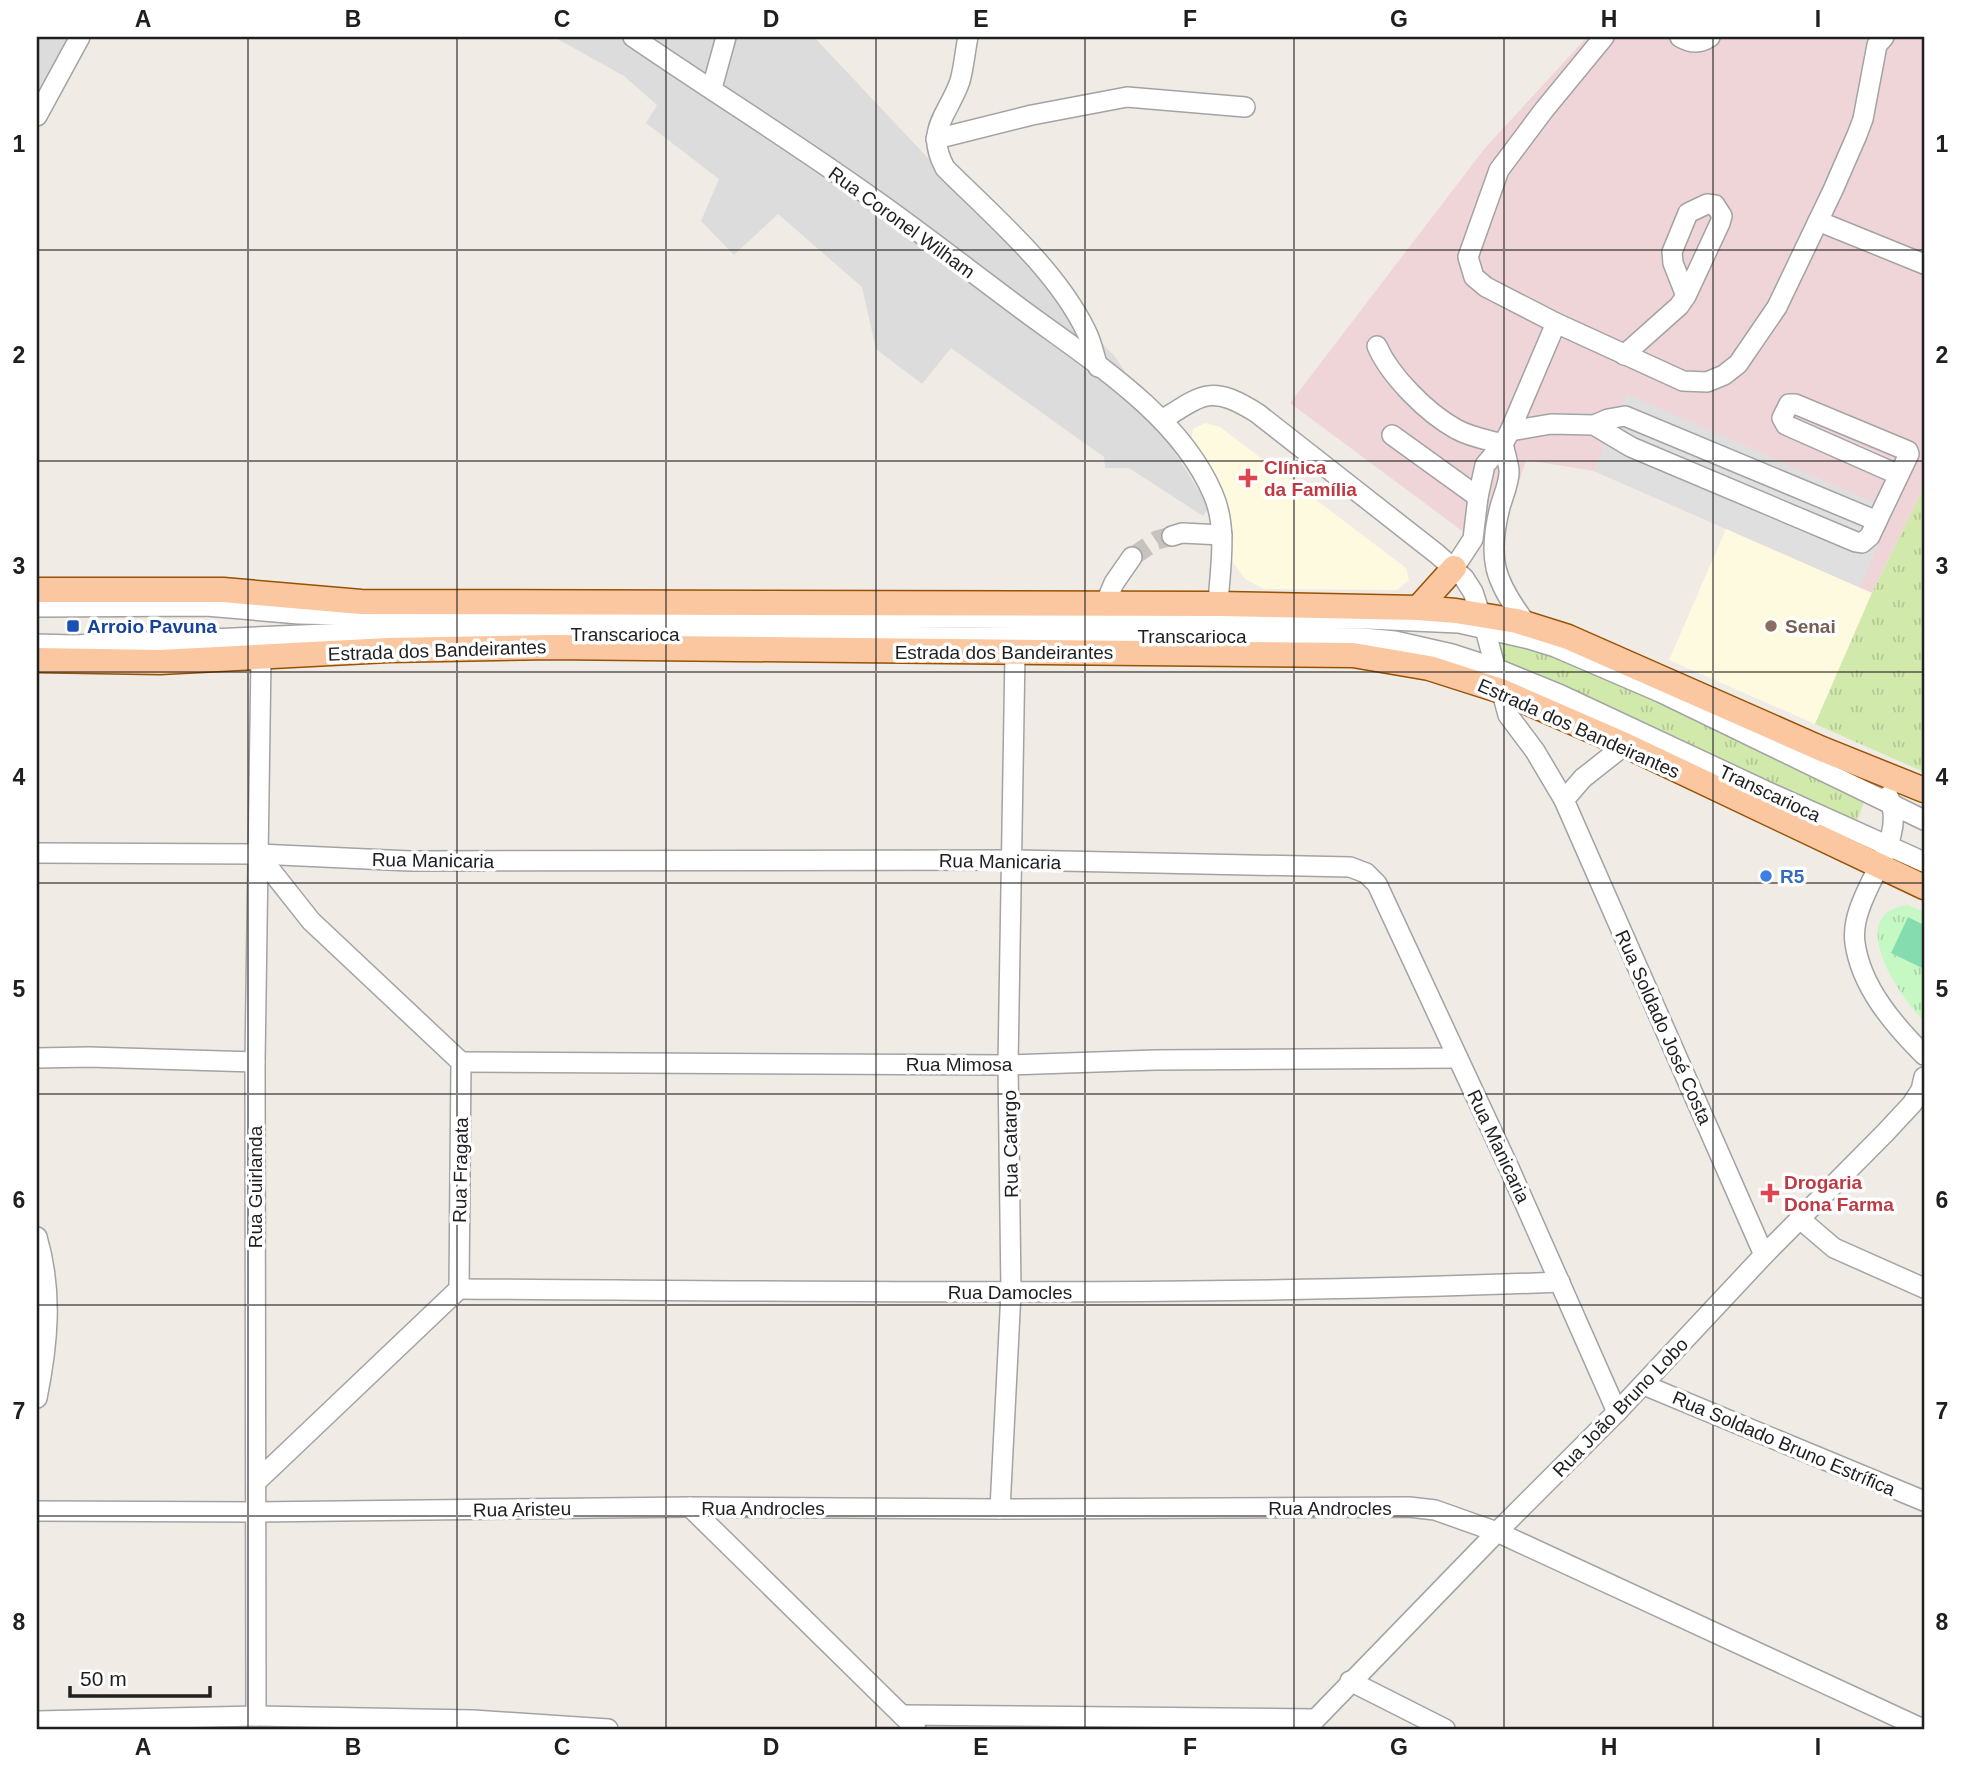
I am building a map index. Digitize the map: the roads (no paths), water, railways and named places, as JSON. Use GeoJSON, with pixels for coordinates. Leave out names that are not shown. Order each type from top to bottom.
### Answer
{"type":"FeatureCollection","features":[{"type":"Feature","properties":{"kind":"main road"},"geometry":{"type":"LineString","coordinates":[[1418,608],[1454,568]]}},
{"type":"Feature","properties":{"kind":"main road"},"geometry":{"type":"LineString","coordinates":[[37,590],[223,590],[361,602],[1218,604],[1418,608],[1483,622],[1526,623],[1568,637],[1822,750],[1924,790]]}},
{"type":"Feature","properties":{"kind":"main road","name":"Estrada dos Bandeirantes"},"geometry":{"type":"LineString","coordinates":[[37,660],[160,662],[388,650],[551,647],[1353,655],[1498,679],[1625,746],[1882,856],[1924,887]]}},
{"type":"Feature","properties":{"kind":"street"},"geometry":{"type":"LineString","coordinates":[[37,116],[80,37]]}},
{"type":"Feature","properties":{"kind":"street","name":"Rua Coronel Wilham"},"geometry":{"type":"LineString","coordinates":[[633,37],[874,199],[1098,367],[1162,420],[1185,449],[1214,494],[1222,535],[1218,604]]}},
{"type":"Feature","properties":{"kind":"street"},"geometry":{"type":"LineString","coordinates":[[712,88],[726,37]]}},
{"type":"Feature","properties":{"kind":"street"},"geometry":{"type":"LineString","coordinates":[[968,37],[960,80],[939,127],[936,139],[937,154],[945,168],[1027,250],[1070,303],[1087,332],[1098,367]]}},
{"type":"Feature","properties":{"kind":"street"},"geometry":{"type":"LineString","coordinates":[[1604,37],[1499,170],[1468,257],[1474,277],[1486,287],[1556,323],[1683,381],[1707,382],[1724,375],[1738,364],[1777,307],[1833,190],[1863,119],[1878,39]]}},
{"type":"Feature","properties":{"kind":"street"},"geometry":{"type":"LineString","coordinates":[[1680,37],[1688,42],[1710,37]]}},
{"type":"Feature","properties":{"kind":"street"},"geometry":{"type":"LineString","coordinates":[[936,139],[1032,115],[1127,97],[1245,107]]}},
{"type":"Feature","properties":{"kind":"street"},"geometry":{"type":"LineString","coordinates":[[1818,221],[1924,264]]}},
{"type":"Feature","properties":{"kind":"street"},"geometry":{"type":"LineString","coordinates":[[1624,355],[1679,306],[1686,296]]}},
{"type":"Feature","properties":{"kind":"street"},"geometry":{"type":"LineString","coordinates":[[1454,568],[1473,539],[1485,465],[1507,438],[1556,323]]}},
{"type":"Feature","properties":{"kind":"street"},"geometry":{"type":"LineString","coordinates":[[1377,346],[1396,378],[1439,417],[1464,432],[1507,438],[1552,424],[1594,425],[1625,416],[1877,521]]}},
{"type":"Feature","properties":{"kind":"street"},"geometry":{"type":"LineString","coordinates":[[1162,420],[1193,401],[1220,394],[1234,398],[1257,412],[1454,568],[1469,584],[1483,622],[1498,679]]}},
{"type":"Feature","properties":{"kind":"street"},"geometry":{"type":"LineString","coordinates":[[1594,425],[1631,447],[1861,543],[1870,536],[1899,475],[1908,451],[1796,404],[1789,404],[1785,410],[1782,418],[1786,425],[1899,475]]}},
{"type":"Feature","properties":{"kind":"street"},"geometry":{"type":"LineString","coordinates":[[1392,435],[1478,497]]}},
{"type":"Feature","properties":{"kind":"street"},"geometry":{"type":"LineString","coordinates":[[1507,438],[1510,472],[1497,518],[1492,554],[1503,589],[1526,623]]}},
{"type":"Feature","properties":{"kind":"street"},"geometry":{"type":"LineString","coordinates":[[1172,536],[1182,533],[1222,535]]}},
{"type":"Feature","properties":{"kind":"street"},"geometry":{"type":"LineString","coordinates":[[1105,604],[1114,583],[1132,556]]}},
{"type":"Feature","properties":{"kind":"street","name":"Transcarioca"},"geometry":{"type":"LineString","coordinates":[[37,607],[206,606],[299,614],[396,616],[770,616],[993,620],[1367,619],[1483,622],[1581,657],[1924,820]]}},
{"type":"Feature","properties":{"kind":"street","name":"Transcarioca"},"geometry":{"type":"LineString","coordinates":[[37,644],[73,645],[372,632],[1301,636],[1395,641],[1465,657],[1498,679],[1561,695],[1882,856],[1924,862]]}},
{"type":"Feature","properties":{"kind":"street","name":"Rua Catargo"},"geometry":{"type":"LineString","coordinates":[[1000,1509],[1011,1292],[1008,1065],[1015,653]]}},
{"type":"Feature","properties":{"kind":"street","name":"Rua Guirlanda"},"geometry":{"type":"LineString","coordinates":[[256,1716],[255,1062],[261,657]]}},
{"type":"Feature","properties":{"kind":"street","name":"Rua Soldado José Costa"},"geometry":{"type":"LineString","coordinates":[[1498,679],[1508,715],[1535,751],[1564,800],[1764,1255]]}},
{"type":"Feature","properties":{"kind":"street"},"geometry":{"type":"LineString","coordinates":[[1564,800],[1583,778],[1625,746]]}},
{"type":"Feature","properties":{"kind":"street"},"geometry":{"type":"LineString","coordinates":[[1871,769],[1892,803],[1892,831],[1861,902],[1855,923],[1854,942],[1868,984],[1898,1029],[1924,1055]]}},
{"type":"Feature","properties":{"kind":"street","name":"Rua Manicaria"},"geometry":{"type":"LineString","coordinates":[[37,853],[258,854],[410,861],[1013,860],[1350,867],[1366,873],[1377,884],[1617,1412]]}},
{"type":"Feature","properties":{"kind":"street"},"geometry":{"type":"LineString","coordinates":[[258,854],[311,920],[461,1062]]}},
{"type":"Feature","properties":{"kind":"street"},"geometry":{"type":"LineString","coordinates":[[37,1058],[255,1062]]}},
{"type":"Feature","properties":{"kind":"street","name":"Rua Mimosa"},"geometry":{"type":"LineString","coordinates":[[461,1062],[1008,1065],[1155,1060],[1458,1058]]}},
{"type":"Feature","properties":{"kind":"street","name":"Rua Fragata"},"geometry":{"type":"LineString","coordinates":[[459,1289],[461,1062]]}},
{"type":"Feature","properties":{"kind":"street","name":"Rua João Bruno Lobo"},"geometry":{"type":"LineString","coordinates":[[1311,1724],[1350,1681],[1644,1385],[1764,1255],[1912,1104],[1921,1090],[1924,1077]]}},
{"type":"Feature","properties":{"kind":"street"},"geometry":{"type":"LineString","coordinates":[[1800,1219],[1834,1248],[1924,1288]]}},
{"type":"Feature","properties":{"kind":"street"},"geometry":{"type":"LineString","coordinates":[[37,1237],[48,1303],[48,1337],[37,1398]]}},
{"type":"Feature","properties":{"kind":"street","name":"Rua Damocles"},"geometry":{"type":"LineString","coordinates":[[459,1289],[1011,1292],[1424,1288],[1560,1282]]}},
{"type":"Feature","properties":{"kind":"street"},"geometry":{"type":"LineString","coordinates":[[257,1482],[459,1289]]}},
{"type":"Feature","properties":{"kind":"street","name":"Rua Soldado Bruno Estrífica"},"geometry":{"type":"LineString","coordinates":[[1644,1385],[1924,1502]]}},
{"type":"Feature","properties":{"kind":"street"},"geometry":{"type":"LineString","coordinates":[[690,1507],[909,1722],[1311,1724]]}},
{"type":"Feature","properties":{"kind":"street","name":"Rua Androcles"},"geometry":{"type":"LineString","coordinates":[[690,1507],[1409,1507],[1435,1510],[1497,1532],[1923,1729]]}},
{"type":"Feature","properties":{"kind":"street","name":"Rua Aristeu"},"geometry":{"type":"LineString","coordinates":[[37,1511],[256,1512],[690,1507]]}},
{"type":"Feature","properties":{"kind":"street"},"geometry":{"type":"LineString","coordinates":[[1350,1681],[1445,1729]]}},
{"type":"Feature","properties":{"kind":"street"},"geometry":{"type":"LineString","coordinates":[[37,1721],[180,1723],[256,1716],[608,1729]]}},
{"type":"Feature","properties":{"kind":"tunnel"},"geometry":{"type":"LineString","coordinates":[[1132,557],[1157,540],[1172,536]]}},
{"type":"Feature","properties":{"kind":"place","name":"Clínica da Família"},"geometry":{"type":"Point","coordinates":[1248,478]}},
{"type":"Feature","properties":{"kind":"place","name":"Arroio Pavuna"},"geometry":{"type":"Point","coordinates":[73,626]}},
{"type":"Feature","properties":{"kind":"place","name":"Senai"},"geometry":{"type":"Point","coordinates":[1771,626]}},
{"type":"Feature","properties":{"kind":"place","name":"R5"},"geometry":{"type":"Point","coordinates":[1766,876]}},
{"type":"Feature","properties":{"kind":"place","name":"Drogaria Dona Farma"},"geometry":{"type":"Point","coordinates":[1770,1193]}}]}
